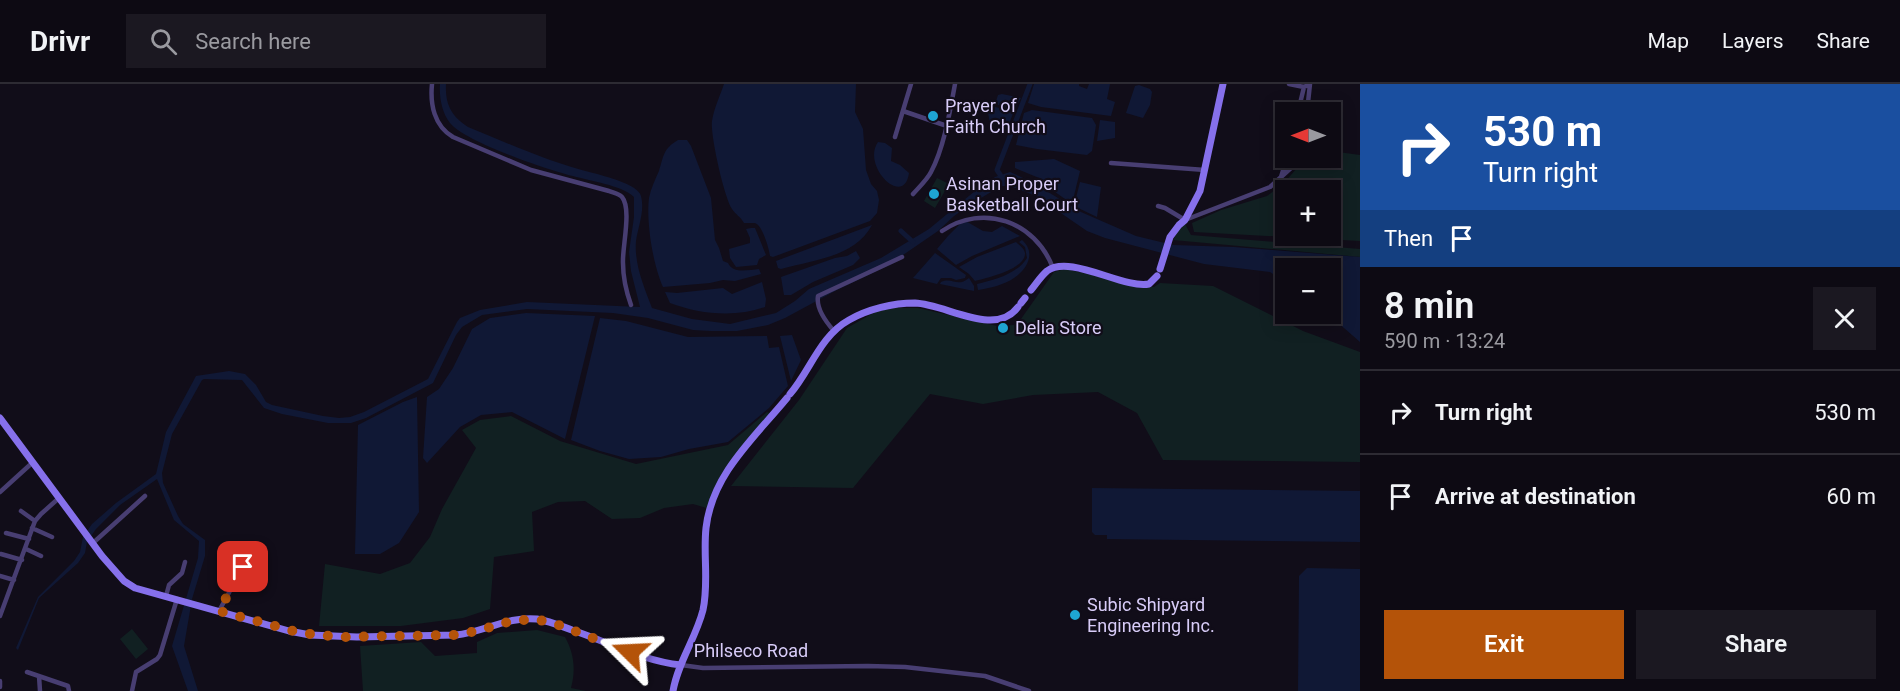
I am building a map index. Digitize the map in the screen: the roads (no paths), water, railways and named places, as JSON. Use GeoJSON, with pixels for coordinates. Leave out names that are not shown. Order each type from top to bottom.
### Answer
{"type":"FeatureCollection","features":[{"type":"Feature","properties":{"kind":"street"},"geometry":{"type":"LineString","coordinates":[[432,84],[435,115],[444,131],[453,137],[531,170],[621,196],[626,210],[623,272],[625,288],[631,305]]}},
{"type":"Feature","properties":{"kind":"street"},"geometry":{"type":"LineString","coordinates":[[895,137],[911,84]]}},
{"type":"Feature","properties":{"kind":"street"},"geometry":{"type":"LineString","coordinates":[[913,194],[932,170],[947,126],[955,84]]}},
{"type":"Feature","properties":{"kind":"street"},"geometry":{"type":"LineString","coordinates":[[1185,220],[1200,191],[1206,170],[1223,84]]}},
{"type":"Feature","properties":{"kind":"street"},"geometry":{"type":"LineString","coordinates":[[1289,84],[1307,85]]}},
{"type":"Feature","properties":{"kind":"street"},"geometry":{"type":"LineString","coordinates":[[1301,102],[1307,85]]}},
{"type":"Feature","properties":{"kind":"street"},"geometry":{"type":"LineString","coordinates":[[1307,85],[1307,102]]}},
{"type":"Feature","properties":{"kind":"street"},"geometry":{"type":"LineString","coordinates":[[903,111],[947,126]]}},
{"type":"Feature","properties":{"kind":"street"},"geometry":{"type":"LineString","coordinates":[[1111,163],[1206,170]]}},
{"type":"Feature","properties":{"kind":"street"},"geometry":{"type":"LineString","coordinates":[[1281,177],[1284,168]]}},
{"type":"Feature","properties":{"kind":"street"},"geometry":{"type":"LineString","coordinates":[[673,691],[705,602],[706,531],[714,499],[728,471],[743,449],[788,396],[834,331],[867,312],[907,303],[930,305],[991,321],[998,320],[1009,316],[1045,273],[1053,268],[1065,267],[1140,285],[1149,284],[1159,272],[1169,242],[1179,225],[1185,220],[1270,187],[1291,168]]}},
{"type":"Feature","properties":{"kind":"street"},"geometry":{"type":"LineString","coordinates":[[1158,206],[1185,220]]}},
{"type":"Feature","properties":{"kind":"street"},"geometry":{"type":"LineString","coordinates":[[942,231],[958,221],[969,218],[1006,220],[1039,244],[1047,254],[1053,268]]}},
{"type":"Feature","properties":{"kind":"street"},"geometry":{"type":"LineString","coordinates":[[834,331],[821,310],[817,301],[818,296],[902,257]]}},
{"type":"Feature","properties":{"kind":"street"},"geometry":{"type":"LineString","coordinates":[[0,418],[59,498],[35,521],[0,616]]}},
{"type":"Feature","properties":{"kind":"street"},"geometry":{"type":"LineString","coordinates":[[0,492],[32,463]]}},
{"type":"Feature","properties":{"kind":"street"},"geometry":{"type":"LineString","coordinates":[[91,542],[145,496]]}},
{"type":"Feature","properties":{"kind":"street","name":"Philseco Road"},"geometry":{"type":"LineString","coordinates":[[59,498],[91,542],[129,586],[301,633],[341,637],[456,635],[511,621],[535,619],[556,624],[650,659],[681,665],[703,668],[905,667],[985,676],[1029,691]]}},
{"type":"Feature","properties":{"kind":"street"},"geometry":{"type":"LineString","coordinates":[[21,511],[35,521]]}},
{"type":"Feature","properties":{"kind":"street"},"geometry":{"type":"LineString","coordinates":[[32,528],[51,537]]}},
{"type":"Feature","properties":{"kind":"street"},"geometry":{"type":"LineString","coordinates":[[6,533],[29,539]]}},
{"type":"Feature","properties":{"kind":"street"},"geometry":{"type":"LineString","coordinates":[[26,549],[41,556]]}},
{"type":"Feature","properties":{"kind":"street"},"geometry":{"type":"LineString","coordinates":[[1,554],[22,560]]}},
{"type":"Feature","properties":{"kind":"street"},"geometry":{"type":"LineString","coordinates":[[166,596],[169,585],[180,577],[185,562]]}},
{"type":"Feature","properties":{"kind":"street"},"geometry":{"type":"LineString","coordinates":[[219,611],[243,567]]}},
{"type":"Feature","properties":{"kind":"street"},"geometry":{"type":"LineString","coordinates":[[0,576],[14,580]]}},
{"type":"Feature","properties":{"kind":"street"},"geometry":{"type":"LineString","coordinates":[[0,597],[6,600]]}},
{"type":"Feature","properties":{"kind":"street"},"geometry":{"type":"LineString","coordinates":[[132,691],[136,672],[160,655],[178,600]]}},
{"type":"Feature","properties":{"kind":"street"},"geometry":{"type":"LineString","coordinates":[[27,672],[68,686],[69,691]]}},
{"type":"Feature","properties":{"kind":"street"},"geometry":{"type":"LineString","coordinates":[[39,676],[40,691]]}},
{"type":"Feature","properties":{"kind":"street"},"geometry":{"type":"LineString","coordinates":[[0,681],[0,687]]}},
{"type":"Feature","properties":{"kind":"water"},"geometry":{"type":"Polygon","coordinates":[[[440,84],[446,84],[450,109],[468,127],[545,158],[620,181],[639,192],[642,207],[636,250],[640,275],[652,308],[692,319],[730,324],[776,313],[809,289],[881,258],[929,229],[981,186],[995,177],[1010,172],[1030,181],[1081,212],[1136,236],[1173,245],[1234,247],[1360,257],[1360,342],[1339,324],[1341,258],[1275,258],[1275,275],[1270,272],[1204,264],[1105,238],[1087,231],[1036,196],[1010,186],[1001,186],[971,204],[938,231],[887,266],[768,325],[737,331],[711,331],[693,330],[648,318],[613,313],[527,309],[482,315],[462,327],[456,335],[433,383],[366,418],[351,423],[328,423],[282,414],[264,408],[242,380],[204,379],[172,434],[162,473],[163,483],[183,524],[205,540],[205,556],[192,599],[184,646],[198,691],[188,691],[172,646],[198,558],[199,541],[174,520],[157,479],[120,505],[96,529],[87,542],[85,553],[78,563],[39,598],[18,650],[16,648],[38,597],[74,561],[80,552],[83,537],[92,524],[156,474],[166,432],[196,376],[229,371],[245,374],[256,385],[266,402],[272,405],[323,416],[350,417],[428,379],[460,318],[480,310],[527,302],[640,307],[629,252],[634,217],[634,197],[613,186],[527,162],[472,138],[447,119],[440,94],[440,84]]]}},
{"type":"Feature","properties":{"kind":"water"},"geometry":{"type":"Polygon","coordinates":[[[724,84],[856,84],[855,112],[863,129],[866,170],[879,200],[877,213],[870,221],[773,257],[770,256],[761,228],[755,223],[744,223],[732,209],[722,179],[715,151],[712,121],[724,84]]]}},
{"type":"Feature","properties":{"kind":"water"},"geometry":{"type":"Polygon","coordinates":[[[1034,84],[1079,84],[1087,89],[1089,84],[1110,84],[1107,99],[1115,102],[1111,116],[1041,107],[1028,103],[1034,84]]]}},
{"type":"Feature","properties":{"kind":"water"},"geometry":{"type":"Polygon","coordinates":[[[1139,85],[1152,92],[1150,105],[1143,118],[1126,113],[1135,86],[1139,85]]]}},
{"type":"Feature","properties":{"kind":"water"},"geometry":{"type":"Polygon","coordinates":[[[998,95],[1021,98],[1015,109],[998,105],[996,101],[998,95]]]}},
{"type":"Feature","properties":{"kind":"water"},"geometry":{"type":"Polygon","coordinates":[[[995,107],[1014,111],[1009,124],[990,123],[988,113],[995,107]]]}},
{"type":"Feature","properties":{"kind":"water"},"geometry":{"type":"Polygon","coordinates":[[[1032,110],[1092,118],[1096,125],[1092,151],[1087,155],[1016,145],[1024,113],[1032,110]]]}},
{"type":"Feature","properties":{"kind":"water"},"geometry":{"type":"Polygon","coordinates":[[[1100,120],[1115,122],[1115,138],[1097,141],[1100,120]]]}},
{"type":"Feature","properties":{"kind":"water"},"geometry":{"type":"Polygon","coordinates":[[[678,140],[687,140],[691,146],[711,198],[715,240],[723,261],[733,269],[759,269],[761,274],[735,281],[723,280],[663,287],[651,243],[649,198],[665,153],[669,146],[678,140]]]}},
{"type":"Feature","properties":{"kind":"water"},"geometry":{"type":"Polygon","coordinates":[[[878,142],[885,143],[892,148],[891,161],[909,173],[906,183],[900,187],[885,180],[879,172],[874,152],[878,142]]]}},
{"type":"Feature","properties":{"kind":"water"},"geometry":{"type":"Polygon","coordinates":[[[1054,159],[1080,171],[1072,204],[1051,189],[1044,180],[1015,168],[1015,162],[1054,159]]]}},
{"type":"Feature","properties":{"kind":"water"},"geometry":{"type":"Polygon","coordinates":[[[1080,182],[1101,187],[1097,217],[1074,206],[1080,182]]]}},
{"type":"Feature","properties":{"kind":"water"},"geometry":{"type":"Polygon","coordinates":[[[964,220],[983,231],[992,232],[1002,226],[1020,236],[956,265],[937,249],[964,220]]]}},
{"type":"Feature","properties":{"kind":"water"},"geometry":{"type":"Polygon","coordinates":[[[872,225],[865,236],[844,251],[819,260],[778,268],[776,261],[872,225]]]}},
{"type":"Feature","properties":{"kind":"water"},"geometry":{"type":"Polygon","coordinates":[[[755,228],[766,255],[759,259],[757,265],[736,267],[730,258],[729,249],[750,243],[746,229],[755,228]]]}},
{"type":"Feature","properties":{"kind":"water"},"geometry":{"type":"Polygon","coordinates":[[[1022,240],[1029,250],[1028,260],[1023,270],[1006,283],[978,290],[977,284],[1005,276],[1023,264],[1027,258],[1025,247],[1019,242],[1022,240]]]}},
{"type":"Feature","properties":{"kind":"water"},"geometry":{"type":"Polygon","coordinates":[[[1016,242],[1023,248],[1024,259],[1005,272],[975,281],[959,267],[977,257],[1016,242]]]}},
{"type":"Feature","properties":{"kind":"water"},"geometry":{"type":"Polygon","coordinates":[[[856,251],[860,258],[853,265],[813,282],[791,295],[784,295],[781,277],[856,251]]]}},
{"type":"Feature","properties":{"kind":"water"},"geometry":{"type":"Polygon","coordinates":[[[935,253],[966,275],[965,278],[956,280],[941,278],[937,284],[913,278],[935,253]]]}},
{"type":"Feature","properties":{"kind":"water"},"geometry":{"type":"Polygon","coordinates":[[[969,278],[974,291],[940,284],[945,281],[961,282],[969,278]]]}},
{"type":"Feature","properties":{"kind":"water"},"geometry":{"type":"Polygon","coordinates":[[[762,282],[766,299],[765,307],[742,313],[705,312],[681,307],[670,303],[665,292],[677,293],[723,288],[732,294],[762,282]]]}},
{"type":"Feature","properties":{"kind":"water"},"geometry":{"type":"Polygon","coordinates":[[[526,313],[595,316],[565,439],[512,412],[481,415],[460,427],[427,463],[423,458],[427,397],[439,389],[453,368],[472,329],[490,318],[526,313]]]}},
{"type":"Feature","properties":{"kind":"water"},"geometry":{"type":"Polygon","coordinates":[[[600,318],[626,321],[688,337],[767,336],[769,348],[779,347],[788,386],[769,408],[728,442],[661,457],[629,459],[600,451],[571,440],[600,318]]]}},
{"type":"Feature","properties":{"kind":"water"},"geometry":{"type":"Polygon","coordinates":[[[792,335],[801,360],[791,381],[780,336],[792,335]]]}},
{"type":"Feature","properties":{"kind":"water"},"geometry":{"type":"Polygon","coordinates":[[[417,397],[419,512],[399,543],[380,554],[355,554],[358,425],[417,397]]]}},
{"type":"Feature","properties":{"kind":"water"},"geometry":{"type":"Polygon","coordinates":[[[1092,488],[1360,491],[1360,542],[1107,539],[1107,535],[1095,535],[1092,532],[1092,488]]]}},
{"type":"Feature","properties":{"kind":"water"},"geometry":{"type":"Polygon","coordinates":[[[1307,568],[1360,569],[1360,691],[1298,691],[1299,576],[1307,568]]]}},
{"type":"Feature","properties":{"kind":"waterway"},"geometry":{"type":"LineString","coordinates":[[1003,179],[997,170],[1030,84]]}},
{"type":"Feature","properties":{"kind":"waterway"},"geometry":{"type":"LineString","coordinates":[[901,231],[913,242]]}},
{"type":"Feature","properties":{"kind":"place","name":"Prayer of Faith Church"},"geometry":{"type":"Point","coordinates":[933,116]}},
{"type":"Feature","properties":{"kind":"place","name":"Asinan Proper Basketball Court"},"geometry":{"type":"Point","coordinates":[934,194]}},
{"type":"Feature","properties":{"kind":"place","name":"Delia Store"},"geometry":{"type":"Point","coordinates":[1003,328]}},
{"type":"Feature","properties":{"kind":"place","name":"Subic Shipyard Engineering Inc."},"geometry":{"type":"Point","coordinates":[1075,615]}}]}
